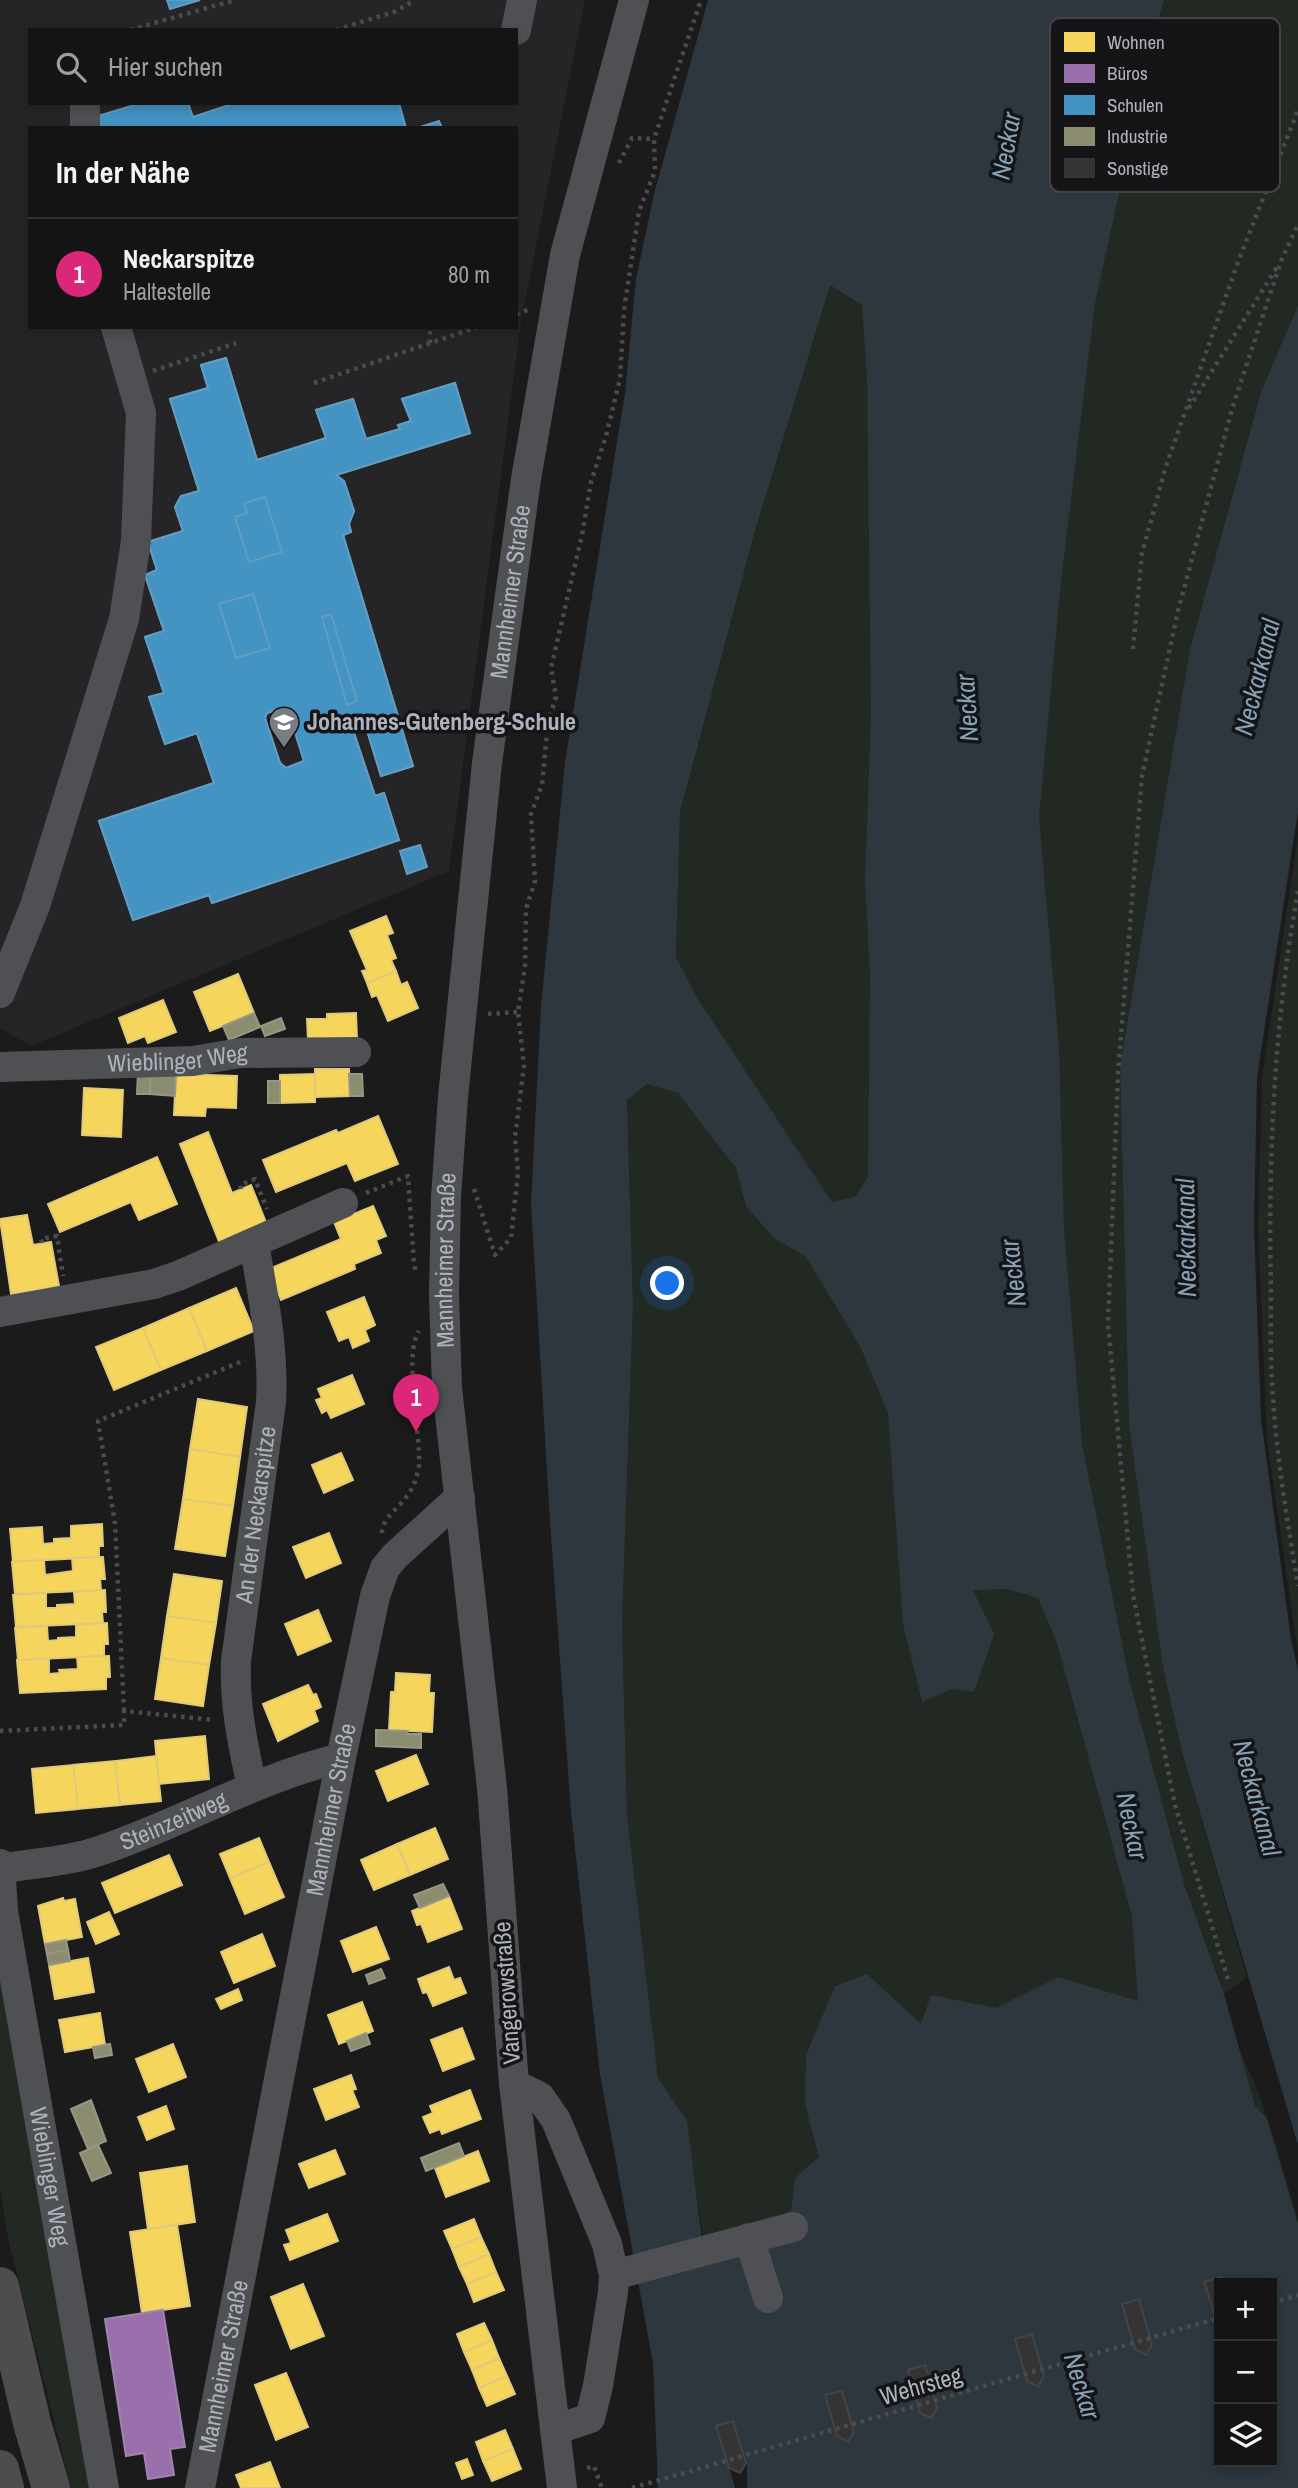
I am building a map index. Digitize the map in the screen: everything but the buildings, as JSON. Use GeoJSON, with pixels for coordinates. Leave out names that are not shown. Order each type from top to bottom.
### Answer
{"type":"FeatureCollection","features":[{"type":"Feature","properties":{"kind":"highway"},"geometry":{"type":"LineString","coordinates":[[0,2286],[32,2423],[51,2488]]}},
{"type":"Feature","properties":{"kind":"highway"},"geometry":{"type":"LineString","coordinates":[[0,2469],[5,2488]]}},
{"type":"Feature","properties":{"kind":"street"},"geometry":{"type":"LineString","coordinates":[[516,28],[523,0]]}},
{"type":"Feature","properties":{"kind":"street","name":"Mannheimer Straße"},"geometry":{"type":"LineString","coordinates":[[200,2488],[372,1608],[385,1568],[460,1497],[447,1388],[444,1295],[446,1197],[454,1084],[487,762],[526,479],[565,255],[634,0]]}},
{"type":"Feature","properties":{"kind":"street"},"geometry":{"type":"LineString","coordinates":[[85,105],[85,126]]}},
{"type":"Feature","properties":{"kind":"street"},"geometry":{"type":"LineString","coordinates":[[0,993],[35,906],[124,619],[135,541],[141,413],[117,329]]}},
{"type":"Feature","properties":{"kind":"street","name":"Wieblinger Weg"},"geometry":{"type":"LineString","coordinates":[[0,1067],[193,1061],[240,1053],[356,1052]]}},
{"type":"Feature","properties":{"kind":"street"},"geometry":{"type":"LineString","coordinates":[[0,1312],[154,1284],[343,1203]]}},
{"type":"Feature","properties":{"kind":"street","name":"An der Neckarspitze"},"geometry":{"type":"LineString","coordinates":[[252,1787],[235,1689],[236,1661],[271,1402],[272,1350],[265,1238]]}},
{"type":"Feature","properties":{"kind":"street","name":"Vangerowstraße"},"geometry":{"type":"LineString","coordinates":[[460,1497],[492,1788],[514,2084],[575,2483]]}},
{"type":"Feature","properties":{"kind":"street","name":"Steinzeitweg"},"geometry":{"type":"LineString","coordinates":[[0,1866],[93,1853],[252,1787],[308,1766],[341,1758]]}},
{"type":"Feature","properties":{"kind":"street","name":"Wieblinger Weg"},"geometry":{"type":"LineString","coordinates":[[0,1866],[3,1911],[104,2488]]}},
{"type":"Feature","properties":{"kind":"street"},"geometry":{"type":"LineString","coordinates":[[514,2084],[540,2097],[556,2120],[607,2244],[614,2275],[598,2386],[590,2418],[568,2426]]}},
{"type":"Feature","properties":{"kind":"street"},"geometry":{"type":"LineString","coordinates":[[614,2275],[793,2227]]}},
{"type":"Feature","properties":{"kind":"street"},"geometry":{"type":"LineString","coordinates":[[749,2238],[768,2298]]}},
{"type":"Feature","properties":{"kind":"path"},"geometry":{"type":"LineString","coordinates":[[137,28],[235,0]]}},
{"type":"Feature","properties":{"kind":"path"},"geometry":{"type":"LineString","coordinates":[[342,28],[394,12],[415,0]]}},
{"type":"Feature","properties":{"kind":"path"},"geometry":{"type":"LineString","coordinates":[[473,1187],[495,1255],[512,1238],[518,1172],[515,1137],[524,1066],[518,1012],[524,966],[526,909],[535,881],[531,814],[542,785],[548,722],[556,697],[551,668],[582,535],[591,482],[620,379],[626,299],[639,211],[655,171],[654,139],[701,0]]}},
{"type":"Feature","properties":{"kind":"path"},"geometry":{"type":"LineString","coordinates":[[1280,156],[1298,110]]}},
{"type":"Feature","properties":{"kind":"path"},"geometry":{"type":"LineString","coordinates":[[618,166],[632,138],[654,139]]}},
{"type":"Feature","properties":{"kind":"path"},"geometry":{"type":"LineString","coordinates":[[1133,649],[1142,553],[1166,466],[1266,192]]}},
{"type":"Feature","properties":{"kind":"path"},"geometry":{"type":"LineString","coordinates":[[1228,1979],[1175,1805],[1133,1595],[1108,1324],[1118,1073],[1142,776],[1178,611],[1232,409],[1282,261],[1298,224]]}},
{"type":"Feature","properties":{"kind":"path"},"geometry":{"type":"LineString","coordinates":[[1184,416],[1282,261]]}},
{"type":"Feature","properties":{"kind":"path"},"geometry":{"type":"LineString","coordinates":[[430,329],[430,343]]}},
{"type":"Feature","properties":{"kind":"path"},"geometry":{"type":"LineString","coordinates":[[314,383],[471,329]]}},
{"type":"Feature","properties":{"kind":"path"},"geometry":{"type":"LineString","coordinates":[[131,378],[236,343]]}},
{"type":"Feature","properties":{"kind":"path"},"geometry":{"type":"LineString","coordinates":[[1298,891],[1288,947],[1278,1039],[1269,1199],[1273,1397],[1285,1505],[1298,1586]]}},
{"type":"Feature","properties":{"kind":"path"},"geometry":{"type":"LineString","coordinates":[[480,1015],[518,1012]]}},
{"type":"Feature","properties":{"kind":"path"},"geometry":{"type":"LineString","coordinates":[[343,1203],[408,1176]]}},
{"type":"Feature","properties":{"kind":"path"},"geometry":{"type":"LineString","coordinates":[[242,1189],[240,1185],[255,1179],[265,1238]]}},
{"type":"Feature","properties":{"kind":"path"},"geometry":{"type":"LineString","coordinates":[[42,1244],[41,1239],[57,1236],[67,1301]]}},
{"type":"Feature","properties":{"kind":"path"},"geometry":{"type":"LineString","coordinates":[[385,1568],[382,1528],[415,1483],[419,1465],[414,1339],[444,1295]]}},
{"type":"Feature","properties":{"kind":"path"},"geometry":{"type":"LineString","coordinates":[[0,1731],[124,1725],[115,1524],[98,1421],[272,1350]]}},
{"type":"Feature","properties":{"kind":"path"},"geometry":{"type":"LineString","coordinates":[[124,1711],[239,1723]]}},
{"type":"Feature","properties":{"kind":"path"},"geometry":{"type":"LineString","coordinates":[[1277,2301],[1298,2295]]}},
{"type":"Feature","properties":{"kind":"path","name":"Wehrsteg"},"geometry":{"type":"LineString","coordinates":[[632,2488],[1214,2319]]}},
{"type":"Feature","properties":{"kind":"path"},"geometry":{"type":"LineString","coordinates":[[568,2426],[587,2468]]}},
{"type":"Feature","properties":{"kind":"path"},"geometry":{"type":"LineString","coordinates":[[575,2483],[587,2468],[594,2466],[602,2488]]}},
{"type":"Feature","properties":{"kind":"shaded area"},"geometry":{"type":"Polygon","coordinates":[[[0,0],[585,0],[521,322],[449,871],[31,1046],[0,1028],[0,0]]]}},
{"type":"Feature","properties":{"kind":"shaded area"},"geometry":{"type":"Polygon","coordinates":[[[922,0],[1298,0],[1298,305],[1261,392],[1190,649],[1120,1066],[1129,1426],[1163,1668],[1182,1752],[1247,1977],[1224,1994],[1184,1884],[1148,1751],[1184,1906],[1231,2030],[1258,2092],[1298,2221],[1298,2265],[1241,2278],[1214,2278],[1214,2289],[733,2432],[685,2118],[658,2078],[627,1813],[622,1622],[633,1304],[627,1099],[681,967],[676,957],[680,814],[755,531],[828,283],[922,0]]]}},
{"type":"Feature","properties":{"kind":"shaded area"},"geometry":{"type":"Polygon","coordinates":[[[1298,836],[1298,1652],[1267,1440],[1258,1225],[1262,1078],[1298,836]]]}},
{"type":"Feature","properties":{"kind":"shaded area"},"geometry":{"type":"Polygon","coordinates":[[[0,1968],[93,2488],[71,2488],[8,2238],[0,2189],[0,1968]]]}},
{"type":"Feature","properties":{"kind":"water","name":"Neckar"},"geometry":{"type":"Polygon","coordinates":[[[708,0],[1164,0],[1159,18],[1050,18],[1050,192],[1119,192],[1095,303],[1061,581],[1039,817],[1059,1047],[1064,1230],[1082,1444],[1130,1683],[1184,1884],[1224,1994],[1255,2106],[1267,2119],[1298,2224],[1298,2488],[747,2488],[747,2464],[733,2421],[717,2426],[735,2488],[658,2488],[653,2363],[600,2074],[571,1812],[531,1204],[541,1006],[565,762],[625,393],[636,279],[654,194],[708,0]],[[830,285],[755,531],[680,813],[676,957],[697,998],[832,1202],[855,1197],[868,1177],[870,975],[865,880],[871,712],[867,378],[862,305],[830,285]],[[647,1084],[627,1100],[633,1304],[622,1622],[627,1813],[658,2078],[687,2121],[702,2239],[791,2212],[795,2178],[819,2157],[805,2104],[806,2055],[835,1986],[867,1974],[921,2024],[931,1995],[996,2008],[1058,1977],[1138,2001],[1132,1916],[1057,1643],[1038,1598],[1007,1589],[973,1590],[994,1634],[974,1692],[952,1689],[922,1702],[903,1624],[888,1413],[860,1346],[806,1257],[774,1238],[746,1206],[736,1168],[678,1093],[647,1084]]]}},
{"type":"Feature","properties":{"kind":"water","name":"Neckarkanal"},"geometry":{"type":"Polygon","coordinates":[[[1298,305],[1298,811],[1257,1077],[1254,1226],[1261,1419],[1291,1639],[1298,1670],[1298,2145],[1182,1752],[1163,1668],[1129,1426],[1120,1066],[1190,649],[1261,392],[1298,305]]]}},
{"type":"Feature","properties":{"kind":"place","name":"Johannes-Gutenberg-Schule"},"geometry":{"type":"Point","coordinates":[284,749]}},
{"type":"Feature","properties":{"kind":"place","name":"Neckarspitze"},"geometry":{"type":"Point","coordinates":[416,1432]}}]}
